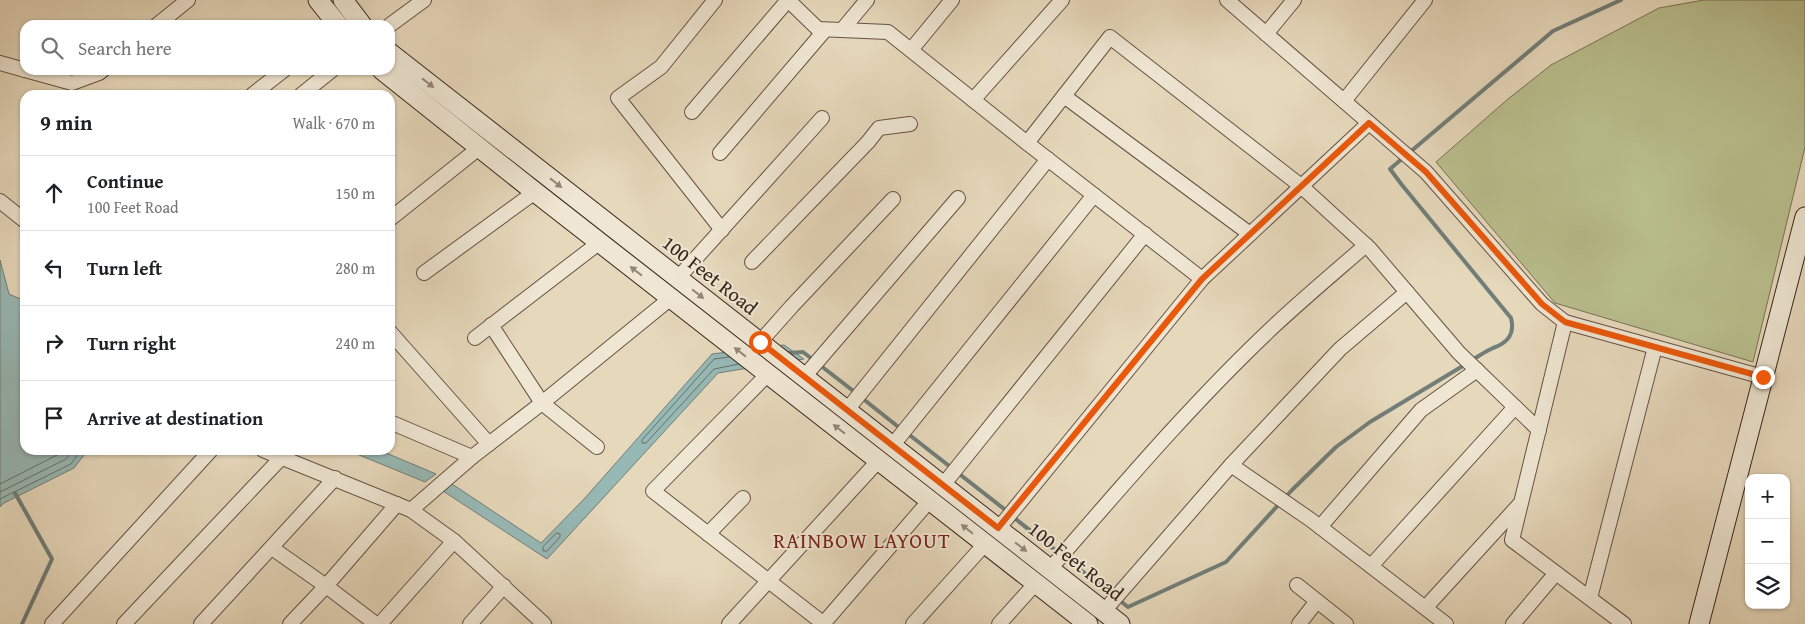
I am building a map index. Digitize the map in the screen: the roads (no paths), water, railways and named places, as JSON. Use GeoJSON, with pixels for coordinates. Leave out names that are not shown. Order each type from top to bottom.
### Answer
{"type":"FeatureCollection","features":[{"type":"Feature","properties":{"kind":"main road"},"geometry":{"type":"LineString","coordinates":[[318,0],[333,20]]}},
{"type":"Feature","properties":{"kind":"main road"},"geometry":{"type":"LineString","coordinates":[[343,0],[358,20]]}},
{"type":"Feature","properties":{"kind":"main road","name":"100 Feet Road"},"geometry":{"type":"LineString","coordinates":[[395,57],[1120,624]]}},
{"type":"Feature","properties":{"kind":"main road","name":"100 Feet Road"},"geometry":{"type":"LineString","coordinates":[[388,75],[1088,624]]}},
{"type":"Feature","properties":{"kind":"main road"},"geometry":{"type":"LineString","coordinates":[[1700,624],[1805,217]]}},
{"type":"Feature","properties":{"kind":"street"},"geometry":{"type":"LineString","coordinates":[[163,20],[188,0]]}},
{"type":"Feature","properties":{"kind":"street"},"geometry":{"type":"LineString","coordinates":[[395,21],[424,0]]}},
{"type":"Feature","properties":{"kind":"street"},"geometry":{"type":"LineString","coordinates":[[715,0],[661,67],[618,98],[722,230]]}},
{"type":"Feature","properties":{"kind":"street"},"geometry":{"type":"LineString","coordinates":[[692,112],[788,0],[818,29],[888,32],[1202,279]]}},
{"type":"Feature","properties":{"kind":"street"},"geometry":{"type":"LineString","coordinates":[[842,30],[867,0]]}},
{"type":"Feature","properties":{"kind":"street"},"geometry":{"type":"LineString","coordinates":[[911,50],[952,0]]}},
{"type":"Feature","properties":{"kind":"street"},"geometry":{"type":"LineString","coordinates":[[973,100],[1062,0]]}},
{"type":"Feature","properties":{"kind":"street"},"geometry":{"type":"LineString","coordinates":[[1227,0],[1426,172],[1542,304],[1565,322],[1763,377]]}},
{"type":"Feature","properties":{"kind":"street"},"geometry":{"type":"LineString","coordinates":[[1266,34],[1294,0]]}},
{"type":"Feature","properties":{"kind":"street"},"geometry":{"type":"LineString","coordinates":[[1344,101],[1425,0]]}},
{"type":"Feature","properties":{"kind":"street"},"geometry":{"type":"LineString","coordinates":[[720,153],[825,30]]}},
{"type":"Feature","properties":{"kind":"street"},"geometry":{"type":"LineString","coordinates":[[1027,143],[1110,37],[1301,186],[1366,245],[1459,353],[1539,430]]}},
{"type":"Feature","properties":{"kind":"street"},"geometry":{"type":"LineString","coordinates":[[0,63],[20,69]]}},
{"type":"Feature","properties":{"kind":"street"},"geometry":{"type":"LineString","coordinates":[[43,75],[72,83],[94,75]]}},
{"type":"Feature","properties":{"kind":"street"},"geometry":{"type":"LineString","coordinates":[[258,90],[278,75]]}},
{"type":"Feature","properties":{"kind":"street"},"geometry":{"type":"LineString","coordinates":[[307,90],[326,75]]}},
{"type":"Feature","properties":{"kind":"street"},"geometry":{"type":"LineString","coordinates":[[1064,96],[1250,234]]}},
{"type":"Feature","properties":{"kind":"street"},"geometry":{"type":"LineString","coordinates":[[678,278],[822,118]]}},
{"type":"Feature","properties":{"kind":"street"},"geometry":{"type":"LineString","coordinates":[[998,528],[1202,279],[1369,123]]}},
{"type":"Feature","properties":{"kind":"street"},"geometry":{"type":"LineString","coordinates":[[752,262],[868,142],[879,128],[910,124]]}},
{"type":"Feature","properties":{"kind":"street"},"geometry":{"type":"LineString","coordinates":[[395,215],[479,148]]}},
{"type":"Feature","properties":{"kind":"street"},"geometry":{"type":"LineString","coordinates":[[847,410],[1048,159]]}},
{"type":"Feature","properties":{"kind":"street"},"geometry":{"type":"LineString","coordinates":[[424,273],[535,192]]}},
{"type":"Feature","properties":{"kind":"street"},"geometry":{"type":"LineString","coordinates":[[892,446],[1094,195]]}},
{"type":"Feature","properties":{"kind":"street"},"geometry":{"type":"LineString","coordinates":[[804,376],[958,198]]}},
{"type":"Feature","properties":{"kind":"street"},"geometry":{"type":"LineString","coordinates":[[760,342],[892,199]]}},
{"type":"Feature","properties":{"kind":"street"},"geometry":{"type":"LineString","coordinates":[[0,201],[20,217]]}},
{"type":"Feature","properties":{"kind":"street"},"geometry":{"type":"LineString","coordinates":[[943,485],[1145,234]]}},
{"type":"Feature","properties":{"kind":"street"},"geometry":{"type":"LineString","coordinates":[[475,338],[600,242]]}},
{"type":"Feature","properties":{"kind":"street"},"geometry":{"type":"LineString","coordinates":[[1050,569],[1155,450],[1213,388],[1274,326],[1366,245]]}},
{"type":"Feature","properties":{"kind":"street"},"geometry":{"type":"LineString","coordinates":[[1104,611],[1231,465],[1340,349],[1407,292]]}},
{"type":"Feature","properties":{"kind":"street"},"geometry":{"type":"LineString","coordinates":[[411,510],[472,456],[542,403],[671,298]]}},
{"type":"Feature","properties":{"kind":"street"},"geometry":{"type":"LineString","coordinates":[[1565,322],[1512,540],[1590,598],[1617,622]]}},
{"type":"Feature","properties":{"kind":"street"},"geometry":{"type":"LineString","coordinates":[[491,325],[542,403],[598,447]]}},
{"type":"Feature","properties":{"kind":"street"},"geometry":{"type":"LineString","coordinates":[[395,338],[489,444]]}},
{"type":"Feature","properties":{"kind":"street"},"geometry":{"type":"LineString","coordinates":[[1590,598],[1655,347]]}},
{"type":"Feature","properties":{"kind":"street"},"geometry":{"type":"LineString","coordinates":[[1320,527],[1421,410],[1477,370]]}},
{"type":"Feature","properties":{"kind":"street"},"geometry":{"type":"LineString","coordinates":[[768,374],[653,491],[823,624],[930,500]]}},
{"type":"Feature","properties":{"kind":"street"},"geometry":{"type":"LineString","coordinates":[[1371,566],[1515,407]]}},
{"type":"Feature","properties":{"kind":"street"},"geometry":{"type":"LineString","coordinates":[[395,424],[472,456]]}},
{"type":"Feature","properties":{"kind":"street"},"geometry":{"type":"LineString","coordinates":[[52,624],[206,455]]}},
{"type":"Feature","properties":{"kind":"street"},"geometry":{"type":"LineString","coordinates":[[277,455],[411,510],[454,541],[544,624]]}},
{"type":"Feature","properties":{"kind":"street"},"geometry":{"type":"LineString","coordinates":[[124,624],[282,457]]}},
{"type":"Feature","properties":{"kind":"street"},"geometry":{"type":"LineString","coordinates":[[729,624],[879,460]]}},
{"type":"Feature","properties":{"kind":"street"},"geometry":{"type":"LineString","coordinates":[[1231,465],[1320,527],[1446,624]]}},
{"type":"Feature","properties":{"kind":"street"},"geometry":{"type":"LineString","coordinates":[[202,624],[335,478]]}},
{"type":"Feature","properties":{"kind":"street"},"geometry":{"type":"LineString","coordinates":[[708,534],[743,498]]}},
{"type":"Feature","properties":{"kind":"street"},"geometry":{"type":"LineString","coordinates":[[1426,608],[1521,503]]}},
{"type":"Feature","properties":{"kind":"street"},"geometry":{"type":"LineString","coordinates":[[290,624],[326,586],[397,504]]}},
{"type":"Feature","properties":{"kind":"street"},"geometry":{"type":"LineString","coordinates":[[380,624],[454,541]]}},
{"type":"Feature","properties":{"kind":"street"},"geometry":{"type":"LineString","coordinates":[[913,624],[985,544]]}},
{"type":"Feature","properties":{"kind":"street"},"geometry":{"type":"LineString","coordinates":[[272,548],[376,624]]}},
{"type":"Feature","properties":{"kind":"street"},"geometry":{"type":"LineString","coordinates":[[1513,624],[1556,573]]}},
{"type":"Feature","properties":{"kind":"street"},"geometry":{"type":"LineString","coordinates":[[999,624],[1036,583]]}},
{"type":"Feature","properties":{"kind":"street"},"geometry":{"type":"LineString","coordinates":[[1297,585],[1346,624]]}},
{"type":"Feature","properties":{"kind":"street"},"geometry":{"type":"LineString","coordinates":[[470,624],[504,586]]}},
{"type":"Feature","properties":{"kind":"street"},"geometry":{"type":"LineString","coordinates":[[1299,624],[1317,601]]}},
{"type":"Feature","properties":{"kind":"water"},"geometry":{"type":"Polygon","coordinates":[[[0,260],[9,294],[20,299],[20,455],[84,455],[74,468],[4,503],[0,507],[0,260]]]}},
{"type":"Feature","properties":{"kind":"water"},"geometry":{"type":"Polygon","coordinates":[[[784,345],[804,359],[718,373],[547,559],[443,491],[452,484],[541,543],[585,498],[712,354],[784,345]]]}},
{"type":"Feature","properties":{"kind":"water"},"geometry":{"type":"Polygon","coordinates":[[[359,455],[391,455],[436,474],[425,482],[359,455]]]}},
{"type":"Feature","properties":{"kind":"waterway"},"geometry":{"type":"LineString","coordinates":[[1472,360],[1506,341],[1512,329],[1511,318],[1390,169],[1553,31],[1621,0]]}},
{"type":"Feature","properties":{"kind":"waterway"},"geometry":{"type":"LineString","coordinates":[[788,353],[803,352],[856,393]]}},
{"type":"Feature","properties":{"kind":"waterway"},"geometry":{"type":"LineString","coordinates":[[1013,517],[1128,607],[1226,562],[1292,490],[1336,447],[1370,422],[1466,364]]}},
{"type":"Feature","properties":{"kind":"waterway"},"geometry":{"type":"LineString","coordinates":[[862,398],[901,429]]}},
{"type":"Feature","properties":{"kind":"waterway"},"geometry":{"type":"LineString","coordinates":[[907,433],[1008,512]]}},
{"type":"Feature","properties":{"kind":"waterway"},"geometry":{"type":"LineString","coordinates":[[15,493],[52,559],[22,624]]}},
{"type":"Feature","properties":{"kind":"district","name":"RAINBOW LAYOUT"},"geometry":{"type":"Point","coordinates":[862,541]}}]}
